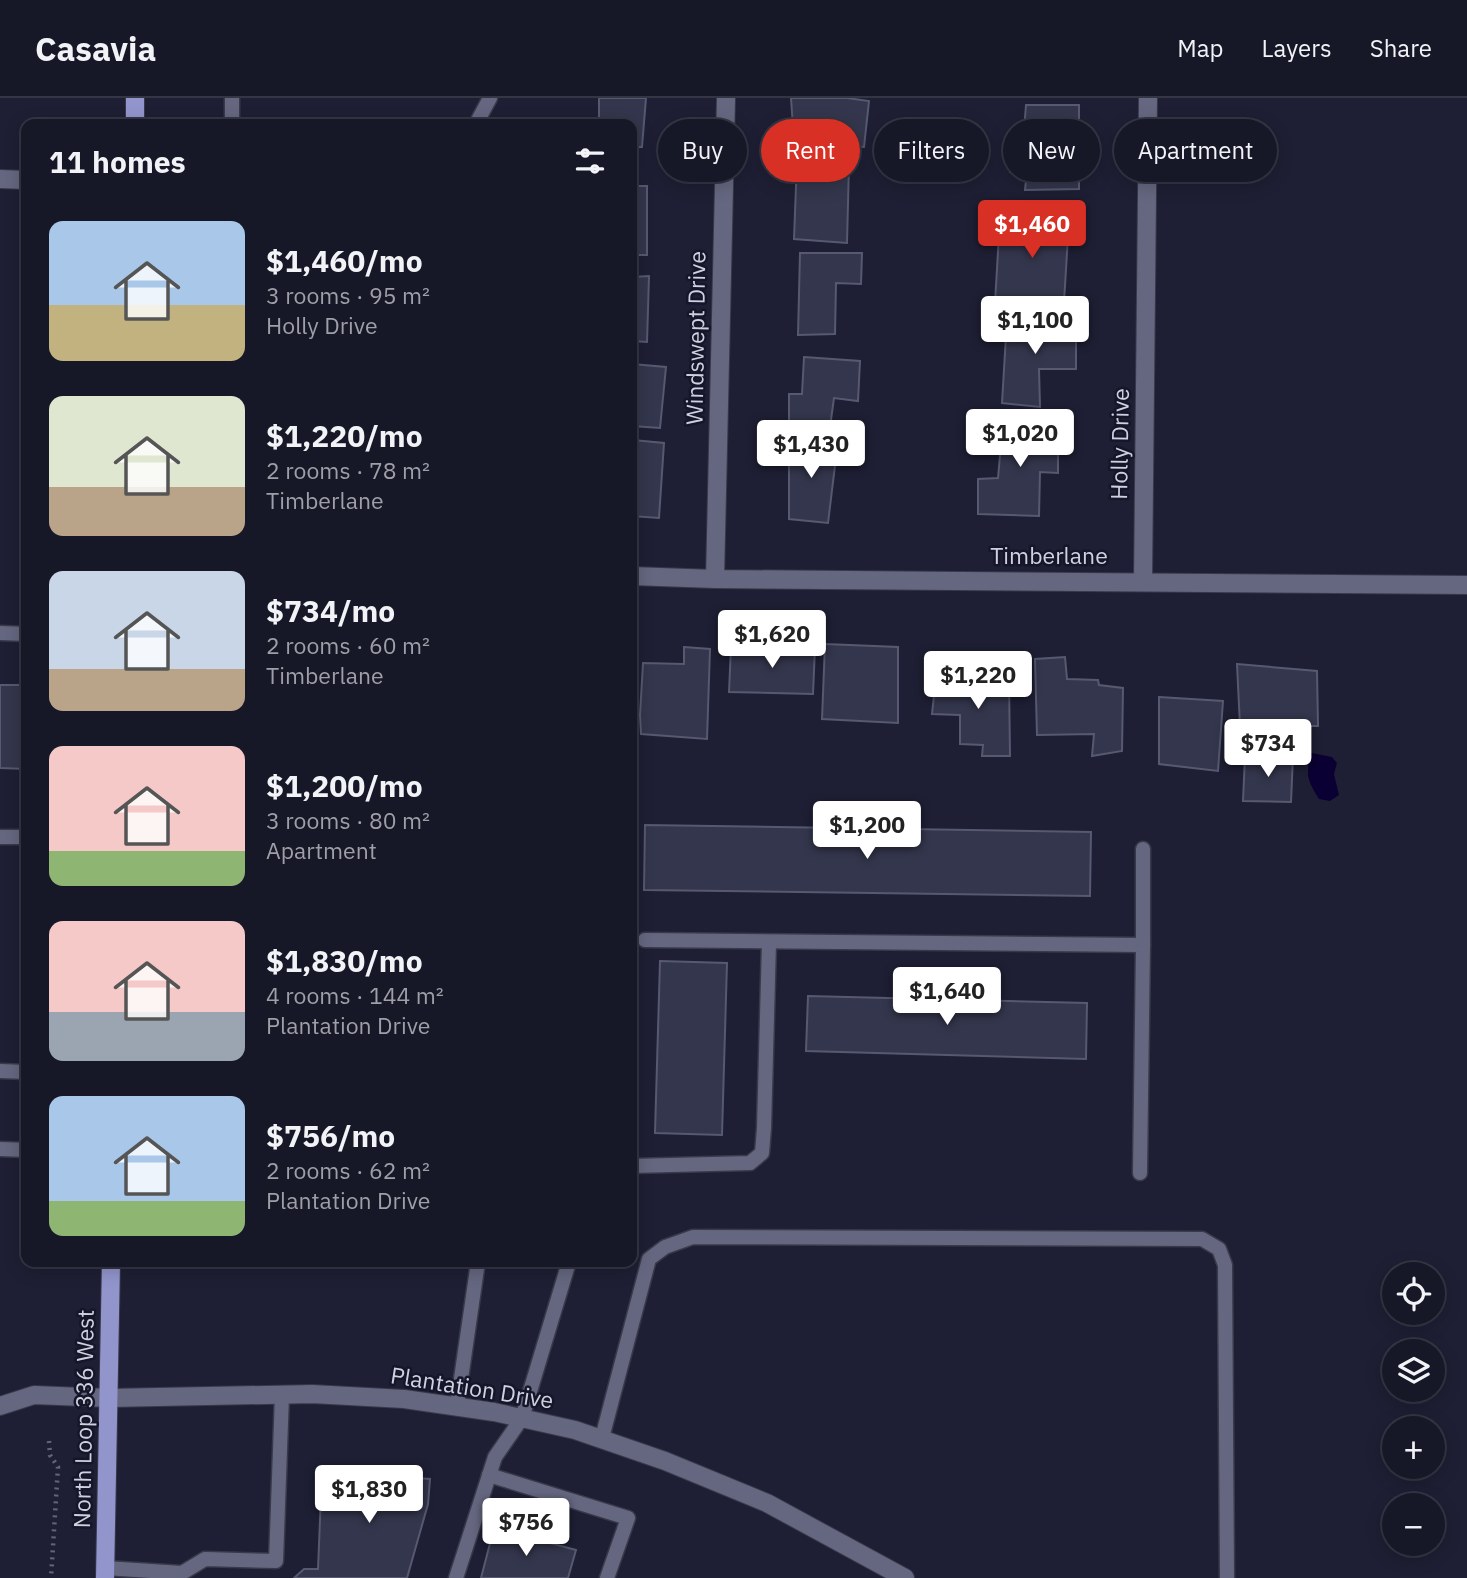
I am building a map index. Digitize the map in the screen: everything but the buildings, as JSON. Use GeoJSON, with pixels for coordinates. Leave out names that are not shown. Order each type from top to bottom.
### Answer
{"type":"FeatureCollection","features":[{"type":"Feature","properties":{"kind":"main road"},"geometry":{"type":"LineString","coordinates":[[135,98],[135,119]]}},
{"type":"Feature","properties":{"kind":"main road","name":"North Loop 336 West"},"geometry":{"type":"LineString","coordinates":[[105,1573],[111,1267]]}},
{"type":"Feature","properties":{"kind":"street","name":"Windswept Drive"},"geometry":{"type":"LineString","coordinates":[[715,579],[726,98]]}},
{"type":"Feature","properties":{"kind":"street","name":"Holly Drive"},"geometry":{"type":"LineString","coordinates":[[1143,581],[1148,98]]}},
{"type":"Feature","properties":{"kind":"street"},"geometry":{"type":"LineString","coordinates":[[0,180],[21,180]]}},
{"type":"Feature","properties":{"kind":"street","name":"Timberlane"},"geometry":{"type":"LineString","coordinates":[[637,576],[1467,584]]}},
{"type":"Feature","properties":{"kind":"street","name":"Plantation Drive"},"geometry":{"type":"LineString","coordinates":[[0,1406],[34,1395],[109,1398],[313,1394],[404,1399],[522,1418],[602,1438],[767,1503],[905,1578]]}},
{"type":"Feature","properties":{"kind":"lane"},"geometry":{"type":"LineString","coordinates":[[232,98],[232,119]]}},
{"type":"Feature","properties":{"kind":"lane"},"geometry":{"type":"LineString","coordinates":[[479,119],[490,98]]}},
{"type":"Feature","properties":{"kind":"lane"},"geometry":{"type":"LineString","coordinates":[[0,633],[21,634]]}},
{"type":"Feature","properties":{"kind":"lane"},"geometry":{"type":"LineString","coordinates":[[0,836],[21,837]]}},
{"type":"Feature","properties":{"kind":"lane"},"geometry":{"type":"LineString","coordinates":[[1140,1172],[1143,849]]}},
{"type":"Feature","properties":{"kind":"lane"},"geometry":{"type":"LineString","coordinates":[[645,940],[1143,945]]}},
{"type":"Feature","properties":{"kind":"lane"},"geometry":{"type":"LineString","coordinates":[[637,1166],[750,1163],[762,1153],[765,1128],[769,942]]}},
{"type":"Feature","properties":{"kind":"lane"},"geometry":{"type":"LineString","coordinates":[[0,1071],[21,1072]]}},
{"type":"Feature","properties":{"kind":"lane"},"geometry":{"type":"LineString","coordinates":[[0,1149],[21,1150]]}},
{"type":"Feature","properties":{"kind":"lane"},"geometry":{"type":"LineString","coordinates":[[602,1438],[649,1259],[674,1243],[693,1237],[1202,1239],[1219,1249],[1225,1265],[1227,1578]]}},
{"type":"Feature","properties":{"kind":"lane"},"geometry":{"type":"LineString","coordinates":[[457,1406],[477,1267]]}},
{"type":"Feature","properties":{"kind":"lane"},"geometry":{"type":"LineString","coordinates":[[456,1578],[495,1457],[522,1418],[567,1267]]}},
{"type":"Feature","properties":{"kind":"lane"},"geometry":{"type":"LineString","coordinates":[[105,1573],[182,1573],[205,1559],[276,1561],[282,1395]]}},
{"type":"Feature","properties":{"kind":"lane"},"geometry":{"type":"LineString","coordinates":[[489,1475],[628,1518],[607,1578]]}},
{"type":"Feature","properties":{"kind":"path"},"geometry":{"type":"LineString","coordinates":[[50,1441],[50,1455],[58,1467],[51,1578]]}},
{"type":"Feature","properties":{"kind":"shaded area"},"geometry":{"type":"Polygon","coordinates":[[[1312,753],[1332,757],[1337,763],[1334,774],[1339,795],[1330,801],[1319,799],[1309,781],[1306,756],[1312,753]]]}}]}
